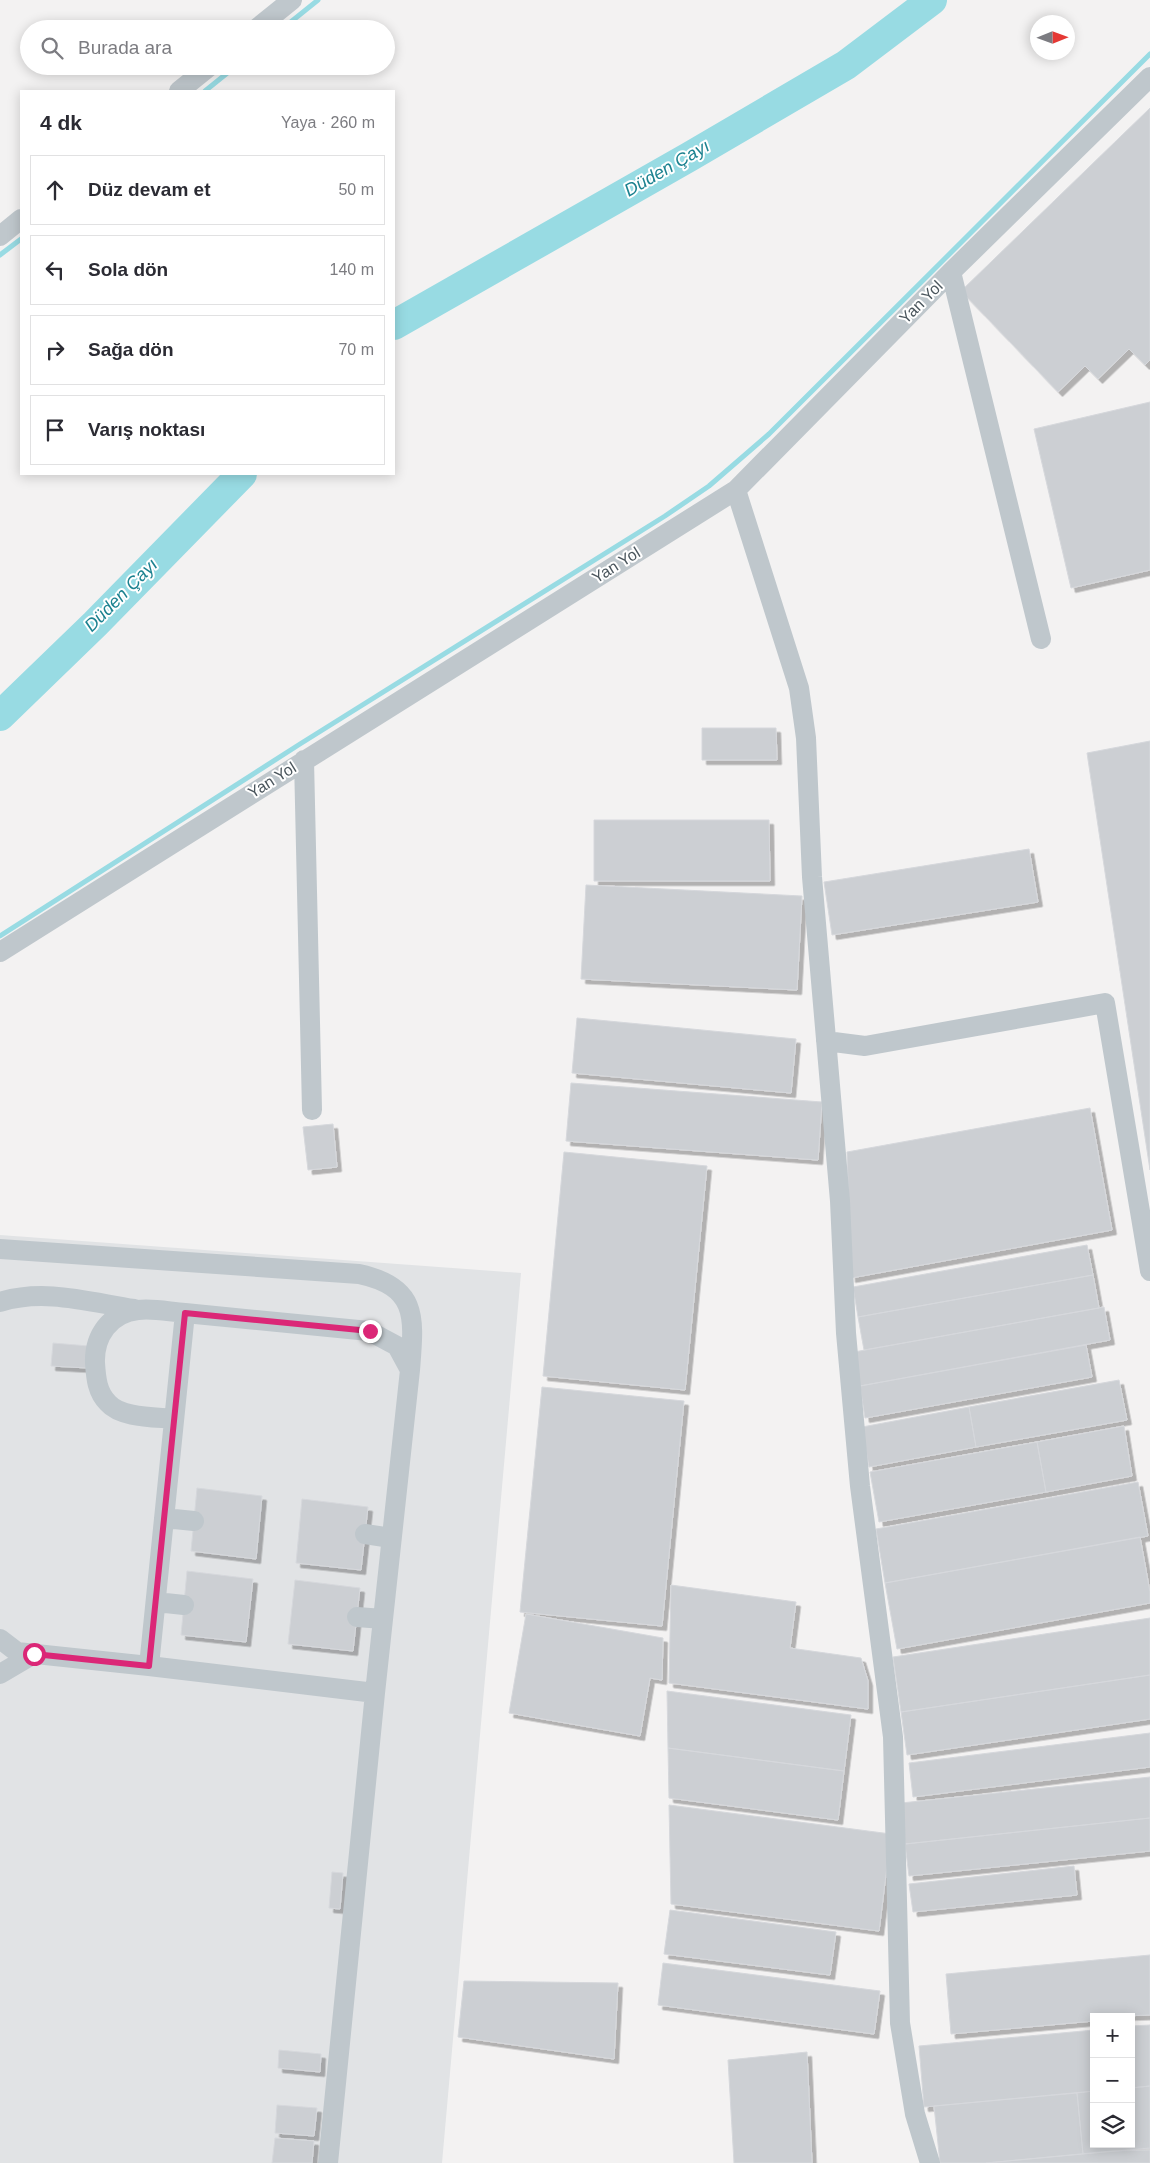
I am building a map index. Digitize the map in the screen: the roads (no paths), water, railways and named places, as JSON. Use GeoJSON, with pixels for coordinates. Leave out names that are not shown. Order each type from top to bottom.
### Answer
{"type":"FeatureCollection","features":[{"type":"Feature","properties":{"kind":"street"},"geometry":{"type":"LineString","coordinates":[[267,20],[292,0]]}},
{"type":"Feature","properties":{"kind":"street"},"geometry":{"type":"LineString","coordinates":[[180,90],[199,75]]}},
{"type":"Feature","properties":{"kind":"street","name":"Yan Yol"},"geometry":{"type":"LineString","coordinates":[[0,952],[736,490],[950,272],[1150,76]]}},
{"type":"Feature","properties":{"kind":"street"},"geometry":{"type":"LineString","coordinates":[[0,236],[20,220]]}},
{"type":"Feature","properties":{"kind":"street"},"geometry":{"type":"LineString","coordinates":[[950,272],[1041,639]]}},
{"type":"Feature","properties":{"kind":"street"},"geometry":{"type":"LineString","coordinates":[[736,490],[799,688],[806,738],[812,877],[840,1201],[846,1333],[860,1486],[893,1736],[900,2023],[915,2114],[930,2163]]}},
{"type":"Feature","properties":{"kind":"street"},"geometry":{"type":"LineString","coordinates":[[304,760],[312,1110]]}},
{"type":"Feature","properties":{"kind":"street"},"geometry":{"type":"LineString","coordinates":[[826,1041],[865,1046],[1104,1003],[1150,1271]]}},
{"type":"Feature","properties":{"kind":"street"},"geometry":{"type":"LineString","coordinates":[[0,1248],[359,1274],[379,1278],[398,1291],[407,1302],[410,1310],[413,1335],[410,1370],[382,1619],[328,2163]]}},
{"type":"Feature","properties":{"kind":"street"},"geometry":{"type":"LineString","coordinates":[[0,1302],[19,1296],[46,1294],[138,1310],[370,1331],[397,1346],[410,1370]]}},
{"type":"Feature","properties":{"kind":"street"},"geometry":{"type":"LineString","coordinates":[[138,1310],[116,1316],[101,1332],[95,1356],[97,1384],[108,1404],[127,1414],[174,1419]]}},
{"type":"Feature","properties":{"kind":"street"},"geometry":{"type":"LineString","coordinates":[[149,1666],[185,1313]]}},
{"type":"Feature","properties":{"kind":"street"},"geometry":{"type":"LineString","coordinates":[[164,1518],[194,1521]]}},
{"type":"Feature","properties":{"kind":"street"},"geometry":{"type":"LineString","coordinates":[[365,1534],[391,1538]]}},
{"type":"Feature","properties":{"kind":"street"},"geometry":{"type":"LineString","coordinates":[[156,1602],[184,1605]]}},
{"type":"Feature","properties":{"kind":"street"},"geometry":{"type":"LineString","coordinates":[[357,1617],[382,1619]]}},
{"type":"Feature","properties":{"kind":"street"},"geometry":{"type":"LineString","coordinates":[[0,1639],[17,1652],[375,1693]]}},
{"type":"Feature","properties":{"kind":"street"},"geometry":{"type":"LineString","coordinates":[[0,1674],[34,1654]]}},
{"type":"Feature","properties":{"kind":"waterway"},"geometry":{"type":"LineString","coordinates":[[293,20],[318,0]]}},
{"type":"Feature","properties":{"kind":"waterway","name":"Düden Çayı"},"geometry":{"type":"LineString","coordinates":[[395,324],[846,65],[932,0]]}},
{"type":"Feature","properties":{"kind":"waterway"},"geometry":{"type":"LineString","coordinates":[[0,936],[300,744],[665,516],[709,486],[769,434],[1150,54]]}},
{"type":"Feature","properties":{"kind":"waterway"},"geometry":{"type":"LineString","coordinates":[[206,90],[225,75]]}},
{"type":"Feature","properties":{"kind":"waterway"},"geometry":{"type":"LineString","coordinates":[[0,255],[20,240]]}},
{"type":"Feature","properties":{"kind":"waterway","name":"Düden Çayı"},"geometry":{"type":"LineString","coordinates":[[0,716],[95,624],[241,475]]}}]}
